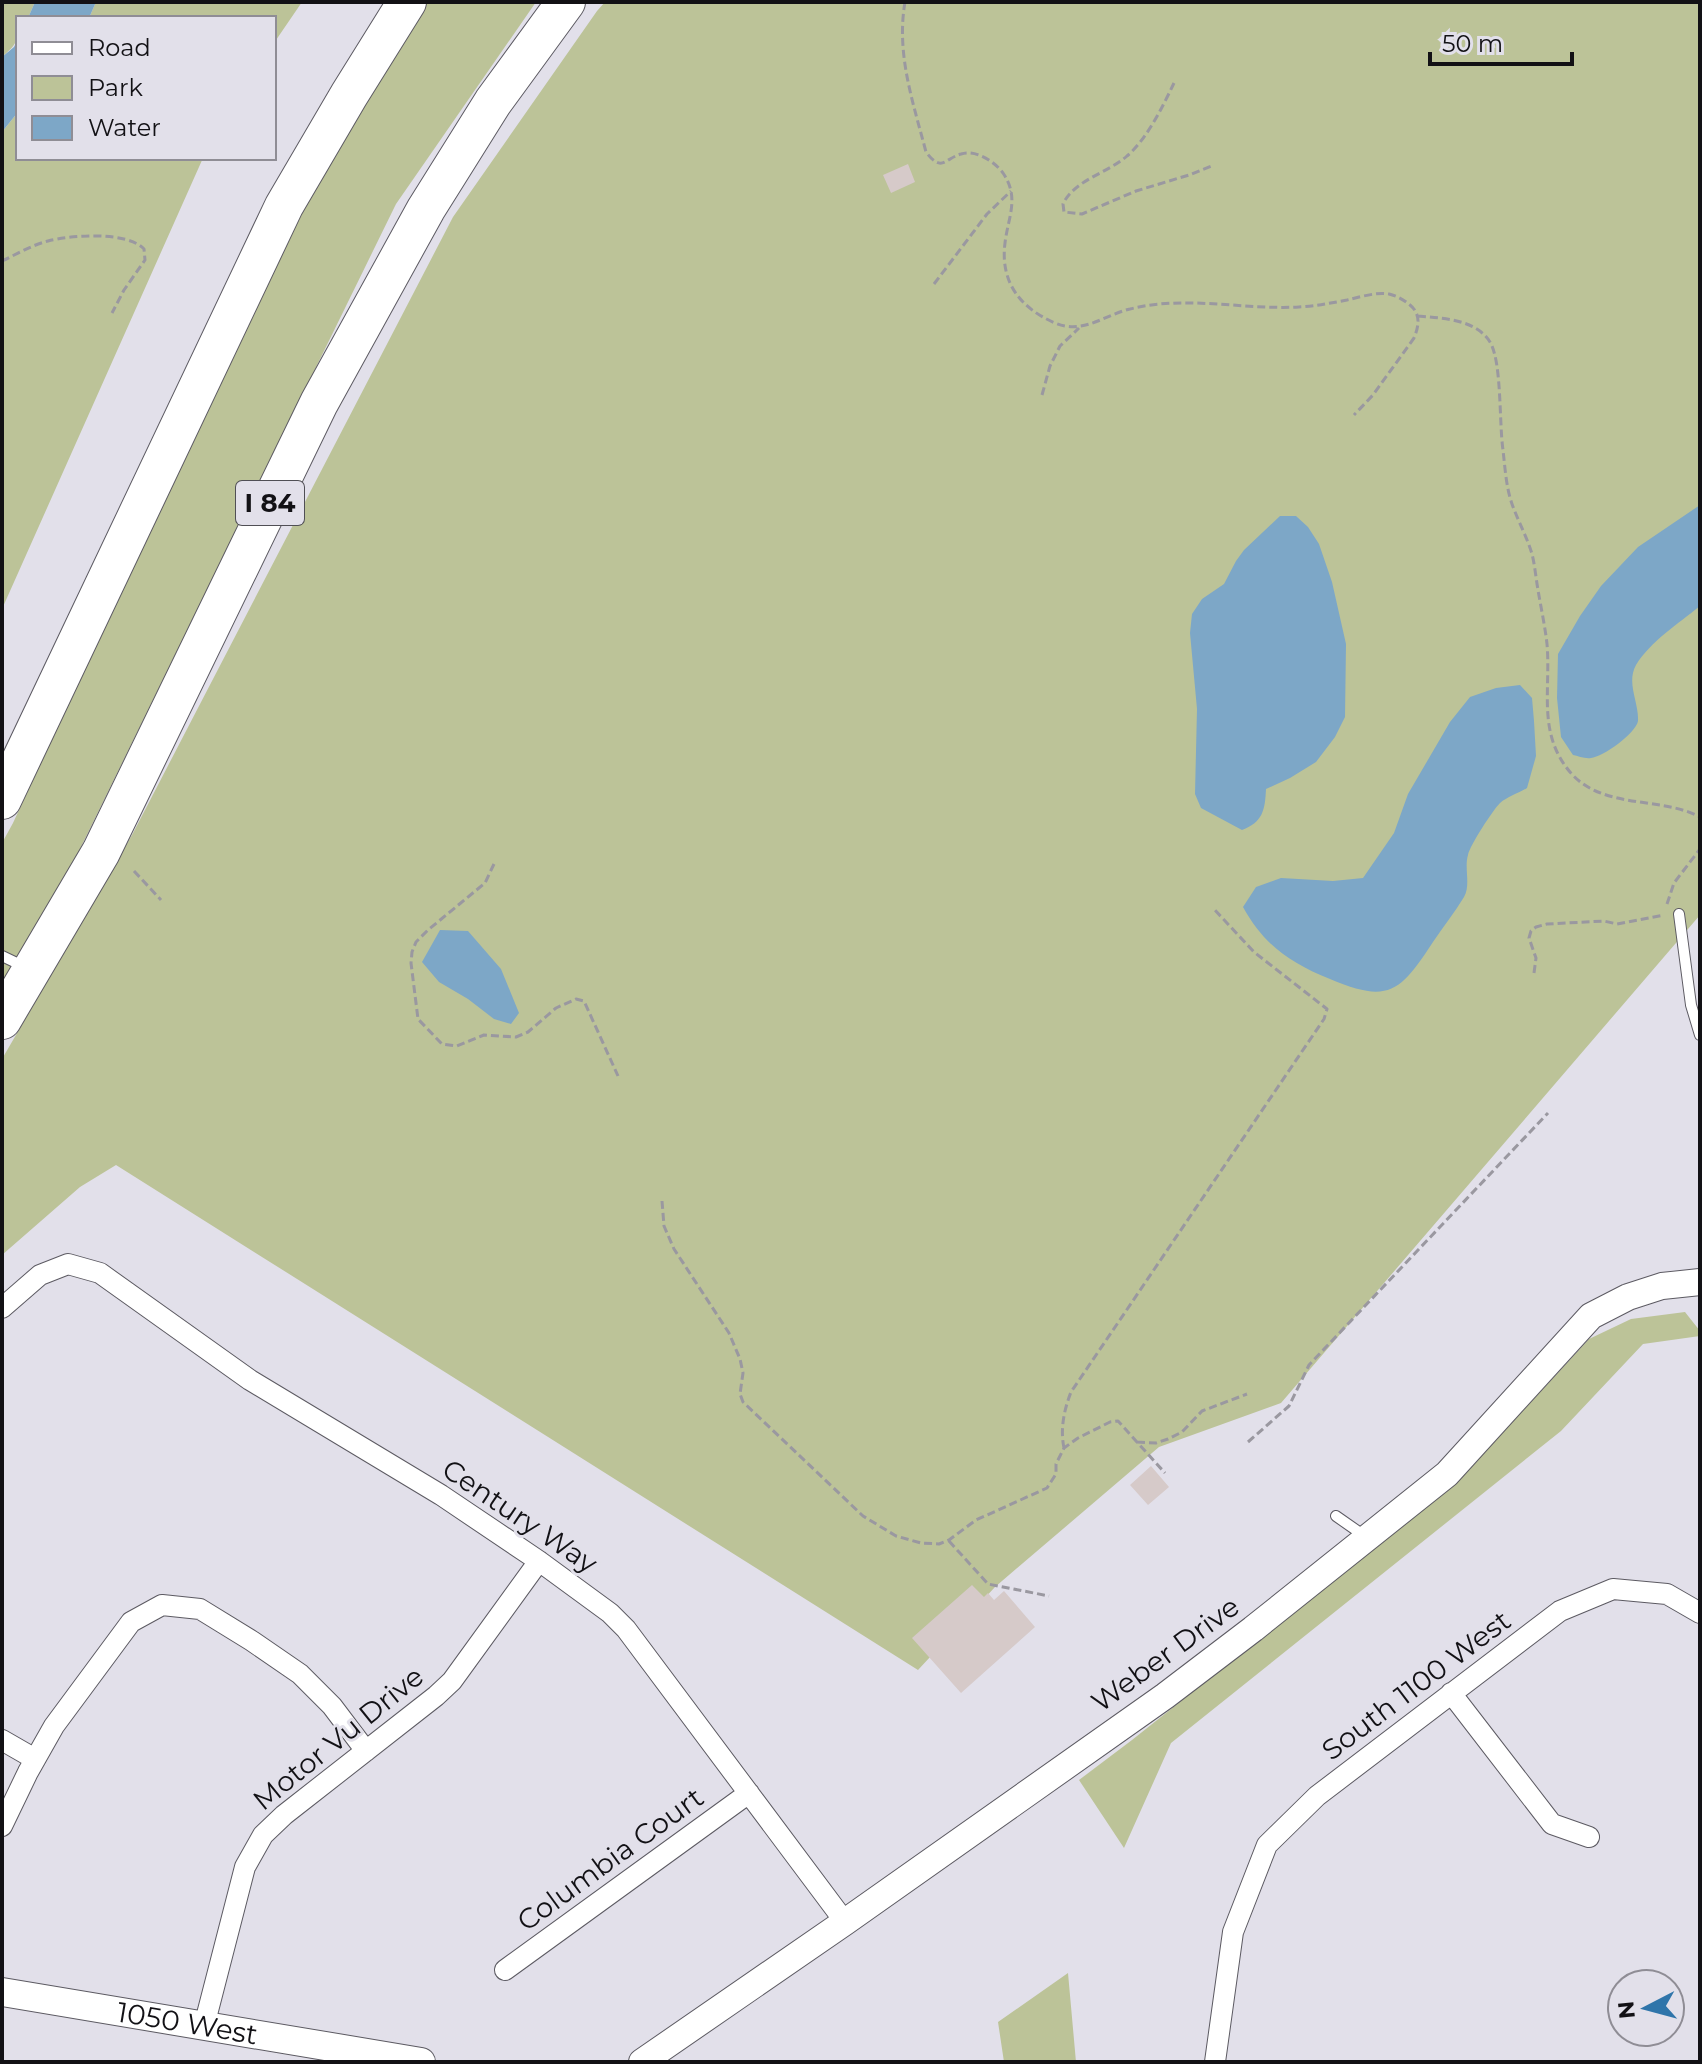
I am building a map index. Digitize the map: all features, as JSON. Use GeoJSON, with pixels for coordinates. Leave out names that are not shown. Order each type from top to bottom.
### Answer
{"type":"FeatureCollection","features":[{"type":"Feature","properties":{"kind":"highway"},"geometry":{"type":"LineString","coordinates":[[2,800],[284,206],[407,2]]}},
{"type":"Feature","properties":{"kind":"highway","name":"I 84"},"geometry":{"type":"LineString","coordinates":[[2,1020],[17,963],[101,852],[341,361],[426,209],[493,102],[566,2]]}},
{"type":"Feature","properties":{"kind":"main road","name":"1050 West"},"geometry":{"type":"LineString","coordinates":[[2,1992],[421,2062]]}},
{"type":"Feature","properties":{"kind":"street","name":"Century Way"},"geometry":{"type":"LineString","coordinates":[[2,1308],[40,1275],[68,1264],[100,1273],[250,1380],[441,1495],[539,1561],[610,1613],[626,1629],[845,1922]]}},
{"type":"Feature","properties":{"kind":"street","name":"Weber Drive"},"geometry":{"type":"LineString","coordinates":[[642,2062],[1165,1696],[1364,1535],[1447,1474],[1591,1316],[1651,1289],[1700,1282]]}},
{"type":"Feature","properties":{"kind":"street","name":"Motor Vu Drive"},"geometry":{"type":"LineString","coordinates":[[204,2026],[245,1867],[263,1835],[452,1681],[539,1561]]}},
{"type":"Feature","properties":{"kind":"street","name":"South 1100 West"},"geometry":{"type":"LineString","coordinates":[[1215,2062],[1233,1932],[1267,1845],[1317,1796],[1560,1611],[1613,1589],[1667,1594],[1700,1613]]}},
{"type":"Feature","properties":{"kind":"street"},"geometry":{"type":"LineString","coordinates":[[2,1826],[54,1726],[131,1622],[162,1605],[200,1609],[300,1674],[332,1706],[366,1751]]}},
{"type":"Feature","properties":{"kind":"street"},"geometry":{"type":"LineString","coordinates":[[1451,1693],[1552,1824],[1589,1837]]}},
{"type":"Feature","properties":{"kind":"street"},"geometry":{"type":"LineString","coordinates":[[2,1740],[35,1759]]}},
{"type":"Feature","properties":{"kind":"street","name":"Columbia Court"},"geometry":{"type":"LineString","coordinates":[[505,1970],[749,1793]]}},
{"type":"Feature","properties":{"kind":"lane"},"geometry":{"type":"LineString","coordinates":[[1679,914],[1691,1005],[1700,1035]]}},
{"type":"Feature","properties":{"kind":"lane"},"geometry":{"type":"LineString","coordinates":[[1336,1516],[1364,1535]]}},
{"type":"Feature","properties":{"kind":"path"},"geometry":{"type":"LineString","coordinates":[[905,2],[902,37],[905,68],[926,152],[933,161],[942,163],[972,153],[996,164],[1004,175],[1013,202],[1004,257],[1011,287],[1036,312],[1057,324],[1079,328]]}},
{"type":"Feature","properties":{"kind":"path"},"geometry":{"type":"LineString","coordinates":[[1174,83],[1156,119],[1127,156],[1072,191],[1063,204],[1064,212],[1082,214],[1136,191],[1214,165]]}},
{"type":"Feature","properties":{"kind":"path"},"geometry":{"type":"LineString","coordinates":[[934,284],[987,214],[1011,191]]}},
{"type":"Feature","properties":{"kind":"path"},"geometry":{"type":"LineString","coordinates":[[2,261],[33,246],[63,238],[124,238],[139,243],[144,249],[145,260],[112,313]]}},
{"type":"Feature","properties":{"kind":"path"},"geometry":{"type":"LineString","coordinates":[[1042,395],[1050,366],[1060,346],[1079,328],[1130,309],[1173,303],[1320,306],[1390,294],[1414,309],[1418,316],[1418,328],[1373,395],[1354,415]]}},
{"type":"Feature","properties":{"kind":"path"},"geometry":{"type":"LineString","coordinates":[[1418,316],[1461,322],[1478,330],[1489,340],[1496,359],[1502,449],[1510,500],[1532,555],[1547,646],[1546,712],[1560,759],[1573,776],[1596,791],[1623,800],[1685,810],[1700,817]]}},
{"type":"Feature","properties":{"kind":"path"},"geometry":{"type":"LineString","coordinates":[[1534,973],[1536,958],[1529,938],[1536,927],[1604,921],[1617,924],[1664,915],[1674,883],[1700,849]]}},
{"type":"Feature","properties":{"kind":"path"},"geometry":{"type":"LineString","coordinates":[[494,864],[485,883],[416,942],[411,963],[418,1019],[442,1044],[457,1046],[484,1035],[516,1037],[528,1032],[556,1008],[576,999],[584,1001],[618,1076]]}},
{"type":"Feature","properties":{"kind":"path"},"geometry":{"type":"LineString","coordinates":[[134,871],[161,900]]}},
{"type":"Feature","properties":{"kind":"path"},"geometry":{"type":"LineString","coordinates":[[1064,1448],[1065,1409],[1071,1392],[1324,1019],[1327,1009],[1254,952],[1213,908]]}},
{"type":"Feature","properties":{"kind":"path"},"geometry":{"type":"LineString","coordinates":[[1248,1442],[1289,1406],[1309,1365],[1548,1113]]}},
{"type":"Feature","properties":{"kind":"path"},"geometry":{"type":"LineString","coordinates":[[662,1201],[664,1226],[674,1249],[729,1333],[740,1359],[743,1373],[740,1394],[743,1402],[863,1516],[896,1536],[939,1544],[976,1520],[1047,1488],[1056,1474],[1056,1464],[1064,1448],[1110,1422],[1118,1421],[1165,1473]]}},
{"type":"Feature","properties":{"kind":"path"},"geometry":{"type":"LineString","coordinates":[[1137,1442],[1156,1443],[1168,1439],[1182,1432],[1202,1411],[1247,1394]]}},
{"type":"Feature","properties":{"kind":"path"},"geometry":{"type":"LineString","coordinates":[[949,1540],[988,1584],[1049,1596]]}},
{"type":"Feature","properties":{"kind":"green space"},"geometry":{"type":"Polygon","coordinates":[[[2,2],[35,2],[29,16],[16,16],[16,40],[2,57],[2,2]]]}},
{"type":"Feature","properties":{"kind":"green space"},"geometry":{"type":"Polygon","coordinates":[[[96,2],[302,2],[276,40],[276,16],[90,16],[96,2]]]}},
{"type":"Feature","properties":{"kind":"green space"},"geometry":{"type":"Polygon","coordinates":[[[427,2],[536,2],[396,204],[79,851],[2,985],[2,843],[291,219],[427,2]]]}},
{"type":"Feature","properties":{"kind":"green space"},"geometry":{"type":"Polygon","coordinates":[[[605,2],[1700,2],[1700,915],[1281,1403],[1159,1447],[995,1587],[918,1670],[116,1165],[80,1187],[2,1255],[2,1059],[132,835],[453,217],[605,2]]]}},
{"type":"Feature","properties":{"kind":"green space"},"geometry":{"type":"Polygon","coordinates":[[[16,114],[16,160],[202,160],[2,609],[2,132],[16,114]]]}},
{"type":"Feature","properties":{"kind":"green space"},"geometry":{"type":"Polygon","coordinates":[[[1685,1312],[1700,1331],[1700,1336],[1643,1344],[1561,1431],[1171,1743],[1124,1848],[1079,1780],[1457,1482],[1589,1339],[1631,1319],[1685,1312]]]}},
{"type":"Feature","properties":{"kind":"green space"},"geometry":{"type":"Polygon","coordinates":[[[1068,1973],[1076,2062],[1004,2062],[998,2022],[1068,1973]]]}},
{"type":"Feature","properties":{"kind":"water"},"geometry":{"type":"Polygon","coordinates":[[[35,2],[96,2],[90,16],[29,16],[35,2]]]}},
{"type":"Feature","properties":{"kind":"water"},"geometry":{"type":"Polygon","coordinates":[[[16,43],[16,114],[2,132],[2,57],[16,43]]]}},
{"type":"Feature","properties":{"kind":"water"},"geometry":{"type":"Polygon","coordinates":[[[1700,505],[1700,606],[1657,641],[1636,665],[1632,679],[1638,721],[1632,732],[1596,757],[1573,755],[1561,737],[1557,698],[1558,654],[1601,586],[1638,547],[1700,505]]]}},
{"type":"Feature","properties":{"kind":"water"},"geometry":{"type":"Polygon","coordinates":[[[1280,516],[1296,516],[1308,527],[1319,544],[1332,582],[1346,644],[1345,717],[1335,737],[1316,762],[1266,789],[1262,814],[1242,830],[1201,808],[1195,794],[1197,709],[1190,633],[1192,614],[1202,599],[1224,584],[1244,550],[1280,516]]]}},
{"type":"Feature","properties":{"kind":"water"},"geometry":{"type":"Polygon","coordinates":[[[1520,685],[1532,698],[1534,721],[1536,756],[1527,788],[1500,803],[1482,828],[1468,855],[1464,897],[1411,972],[1391,989],[1366,991],[1302,966],[1269,942],[1243,907],[1256,887],[1281,878],[1333,881],[1363,878],[1394,833],[1408,794],[1450,722],[1470,697],[1496,688],[1520,685]]]}},
{"type":"Feature","properties":{"kind":"water"},"geometry":{"type":"Polygon","coordinates":[[[440,930],[468,931],[501,969],[519,1013],[511,1024],[494,1019],[439,982],[422,962],[440,930]]]}},
{"type":"Feature","properties":{"kind":"building"},"geometry":{"type":"Polygon","coordinates":[[[908,164],[915,182],[891,193],[883,175],[908,164]]]}},
{"type":"Feature","properties":{"kind":"building"},"geometry":{"type":"Polygon","coordinates":[[[1151,1466],[1169,1487],[1148,1505],[1130,1485],[1151,1466]]]}},
{"type":"Feature","properties":{"kind":"building"},"geometry":{"type":"Polygon","coordinates":[[[972,1585],[984,1597],[988,1593],[994,1600],[1004,1591],[1035,1627],[961,1693],[912,1638],[972,1585]]]}}]}
